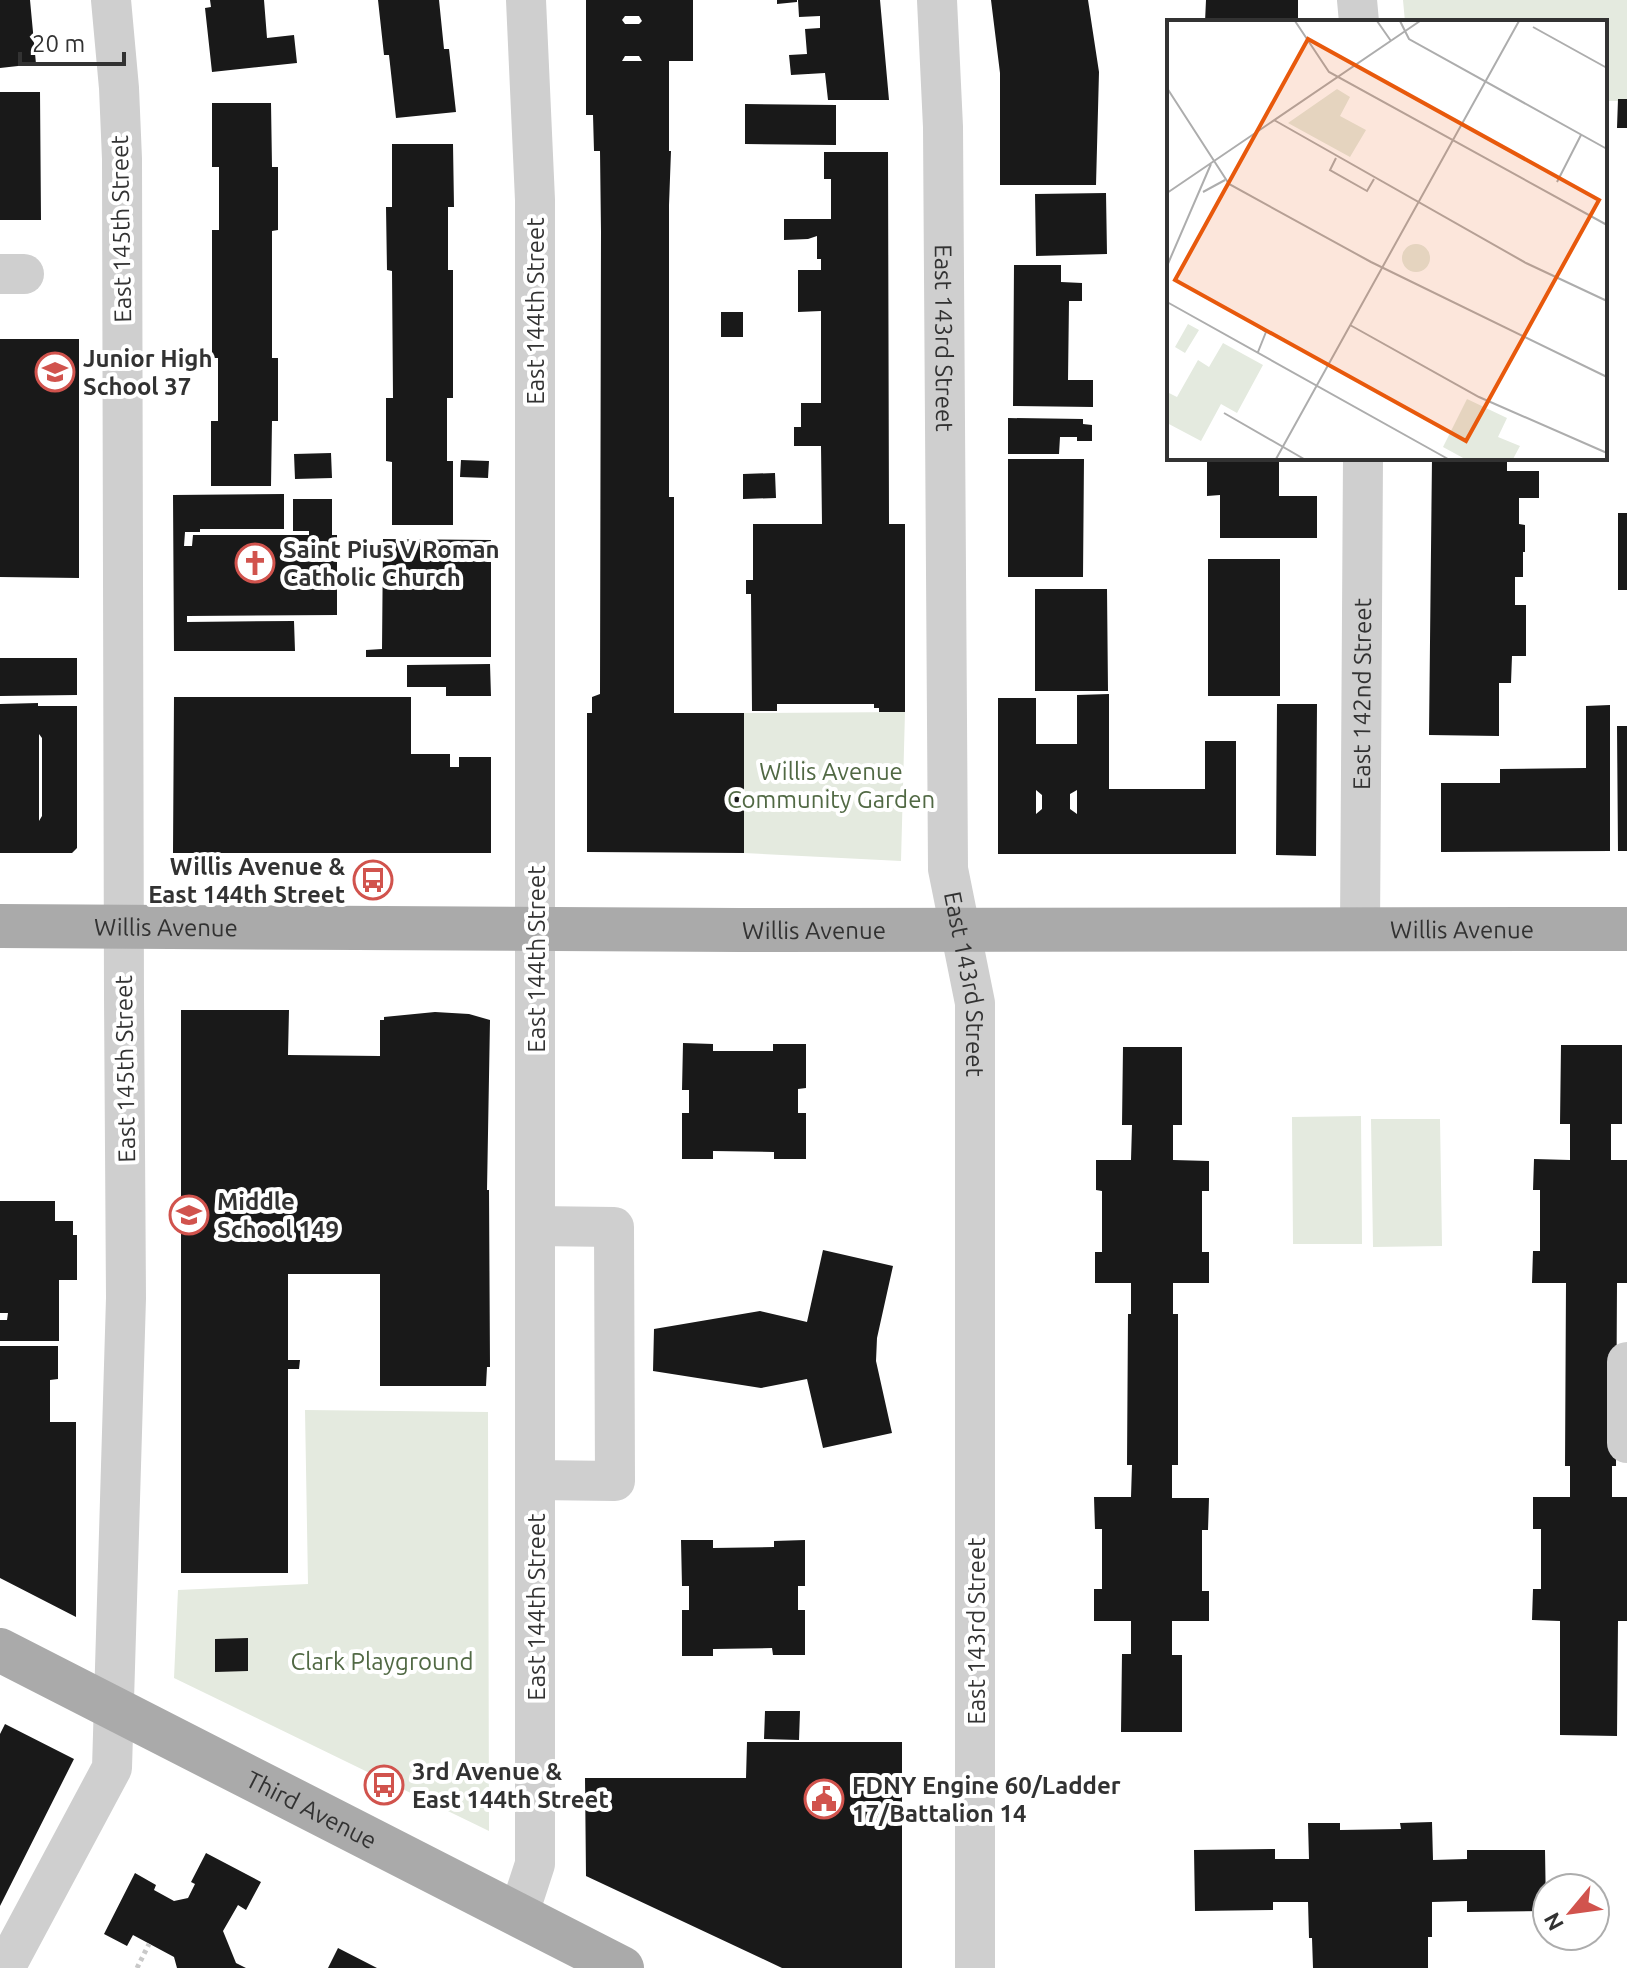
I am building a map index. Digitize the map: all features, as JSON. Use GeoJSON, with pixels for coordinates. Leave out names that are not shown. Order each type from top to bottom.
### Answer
{"type":"FeatureCollection","features":[{"type":"Feature","properties":{"kind":"main road","name":"Willis Avenue"},"geometry":{"type":"LineString","coordinates":[[0,926],[1627,929]]}},
{"type":"Feature","properties":{"kind":"main road","name":"Third Avenue"},"geometry":{"type":"LineString","coordinates":[[0,1650],[622,1968]]}},
{"type":"Feature","properties":{"kind":"street","name":"East 145th Street"},"geometry":{"type":"LineString","coordinates":[[5,1968],[112,1768],[126,1298],[122,159],[111,0]]}},
{"type":"Feature","properties":{"kind":"street","name":"East 144th Street"},"geometry":{"type":"LineString","coordinates":[[518,1916],[535,1864],[535,200],[526,0]]}},
{"type":"Feature","properties":{"kind":"street","name":"East 143rd Street"},"geometry":{"type":"LineString","coordinates":[[937,0],[943,127],[948,869],[975,1003],[975,1968]]}},
{"type":"Feature","properties":{"kind":"street"},"geometry":{"type":"LineString","coordinates":[[1357,0],[1359,20]]}},
{"type":"Feature","properties":{"kind":"street","name":"East 142nd Street"},"geometry":{"type":"LineString","coordinates":[[1360,930],[1363,460]]}},
{"type":"Feature","properties":{"kind":"street"},"geometry":{"type":"LineString","coordinates":[[536,1226],[614,1227],[615,1481],[536,1480]]}},
{"type":"Feature","properties":{"kind":"street"},"geometry":{"type":"LineString","coordinates":[[1627,1362],[1627,1443]]}},
{"type":"Feature","properties":{"kind":"path"},"geometry":{"type":"LineString","coordinates":[[137,1968],[149,1944]]}},
{"type":"Feature","properties":{"kind":"green space"},"geometry":{"type":"Polygon","coordinates":[[[1403,0],[1627,0],[1627,101],[1607,101],[1607,20],[1405,20],[1403,0]]]}},
{"type":"Feature","properties":{"kind":"green space","name":"Willis Avenue Community Garden"},"geometry":{"type":"Polygon","coordinates":[[[905,712],[901,861],[744,853],[744,713],[905,712]]]}},
{"type":"Feature","properties":{"kind":"green space"},"geometry":{"type":"Polygon","coordinates":[[[1361,1116],[1362,1244],[1293,1244],[1292,1117],[1361,1116]]]}},
{"type":"Feature","properties":{"kind":"green space"},"geometry":{"type":"Polygon","coordinates":[[[1371,1119],[1440,1119],[1442,1246],[1373,1247],[1371,1119]]]}},
{"type":"Feature","properties":{"kind":"green space","name":"Clark Playground"},"geometry":{"type":"Polygon","coordinates":[[[305,1410],[488,1412],[489,1831],[174,1678],[178,1590],[308,1584],[305,1410]]]}},
{"type":"Feature","properties":{"kind":"building"},"geometry":{"type":"Polygon","coordinates":[[[0,0],[30,0],[36,64],[0,68],[0,0]]]}},
{"type":"Feature","properties":{"kind":"building"},"geometry":{"type":"Polygon","coordinates":[[[210,0],[264,0],[267,38],[294,35],[297,63],[212,72],[205,8],[211,7],[210,0]]]}},
{"type":"Feature","properties":{"kind":"building"},"geometry":{"type":"Polygon","coordinates":[[[378,0],[439,0],[444,49],[449,49],[456,112],[396,118],[389,55],[384,55],[378,0]]]}},
{"type":"Feature","properties":{"kind":"building"},"geometry":{"type":"Polygon","coordinates":[[[586,0],[693,0],[693,61],[669,61],[669,497],[674,497],[674,713],[744,713],[744,853],[587,852],[587,713],[592,713],[592,697],[600,694],[601,232],[600,151],[594,151],[593,115],[586,115],[586,0]],[[625,16],[622,20],[625,24],[639,24],[642,21],[639,16],[625,16]],[[625,56],[622,61],[642,61],[639,56],[625,56]]]}},
{"type":"Feature","properties":{"kind":"building"},"geometry":{"type":"Polygon","coordinates":[[[777,0],[797,0],[797,2],[777,4],[777,0]]]}},
{"type":"Feature","properties":{"kind":"building"},"geometry":{"type":"Polygon","coordinates":[[[798,0],[880,0],[889,100],[828,100],[825,73],[791,75],[789,55],[807,54],[805,29],[820,28],[820,16],[799,17],[798,0]]]}},
{"type":"Feature","properties":{"kind":"building"},"geometry":{"type":"Polygon","coordinates":[[[991,0],[1088,0],[1099,72],[1096,185],[1000,185],[1000,73],[991,0]]]}},
{"type":"Feature","properties":{"kind":"building"},"geometry":{"type":"Polygon","coordinates":[[[1206,0],[1298,0],[1298,20],[1205,20],[1206,0]]]}},
{"type":"Feature","properties":{"kind":"building"},"geometry":{"type":"Polygon","coordinates":[[[0,92],[40,92],[41,220],[0,220],[0,92]]]}},
{"type":"Feature","properties":{"kind":"building"},"geometry":{"type":"Polygon","coordinates":[[[1618,99],[1627,99],[1627,128],[1617,128],[1618,99]]]}},
{"type":"Feature","properties":{"kind":"building"},"geometry":{"type":"Polygon","coordinates":[[[212,103],[271,103],[272,167],[278,167],[278,230],[272,231],[272,358],[278,358],[278,421],[272,421],[271,486],[211,486],[211,421],[218,421],[218,358],[212,358],[212,230],[219,230],[219,167],[212,167],[212,103]]]}},
{"type":"Feature","properties":{"kind":"building"},"geometry":{"type":"Polygon","coordinates":[[[745,104],[836,105],[836,145],[745,144],[745,104]]]}},
{"type":"Feature","properties":{"kind":"building"},"geometry":{"type":"Polygon","coordinates":[[[392,144],[453,144],[454,207],[448,207],[448,270],[453,270],[453,398],[447,398],[447,461],[453,461],[453,525],[392,525],[392,462],[386,461],[386,398],[393,398],[392,271],[387,270],[386,207],[392,207],[392,144]]]}},
{"type":"Feature","properties":{"kind":"building"},"geometry":{"type":"Polygon","coordinates":[[[824,152],[888,152],[889,524],[905,524],[905,712],[879,712],[874,704],[777,704],[777,711],[752,711],[751,594],[746,594],[746,580],[753,580],[753,524],[822,524],[821,446],[794,446],[794,427],[801,427],[801,403],[821,403],[821,311],[798,312],[798,270],[821,270],[821,259],[817,259],[817,236],[784,240],[784,219],[831,219],[831,179],[824,179],[824,152]]]}},
{"type":"Feature","properties":{"kind":"building"},"geometry":{"type":"Polygon","coordinates":[[[1106,193],[1107,254],[1036,256],[1035,194],[1106,193]]]}},
{"type":"Feature","properties":{"kind":"building"},"geometry":{"type":"Polygon","coordinates":[[[1014,265],[1061,265],[1061,282],[1082,283],[1082,301],[1069,301],[1068,380],[1093,380],[1093,407],[1013,406],[1014,265]]]}},
{"type":"Feature","properties":{"kind":"building"},"geometry":{"type":"Polygon","coordinates":[[[721,312],[743,312],[743,337],[721,337],[721,312]]]}},
{"type":"Feature","properties":{"kind":"building"},"geometry":{"type":"Polygon","coordinates":[[[0,339],[79,339],[79,578],[0,577],[0,339]]]}},
{"type":"Feature","properties":{"kind":"building"},"geometry":{"type":"Polygon","coordinates":[[[1008,418],[1083,419],[1083,424],[1092,425],[1092,441],[1060,437],[1059,454],[1008,454],[1008,418]]]}},
{"type":"Feature","properties":{"kind":"building"},"geometry":{"type":"Polygon","coordinates":[[[331,453],[332,478],[295,479],[294,454],[331,453]]]}},
{"type":"Feature","properties":{"kind":"building"},"geometry":{"type":"Polygon","coordinates":[[[1008,459],[1084,459],[1083,577],[1008,577],[1008,459]]]}},
{"type":"Feature","properties":{"kind":"building"},"geometry":{"type":"Polygon","coordinates":[[[461,460],[489,461],[488,478],[460,477],[461,460]]]}},
{"type":"Feature","properties":{"kind":"building"},"geometry":{"type":"Polygon","coordinates":[[[1207,460],[1279,460],[1279,496],[1317,496],[1317,538],[1220,538],[1220,495],[1207,496],[1207,460]]]}},
{"type":"Feature","properties":{"kind":"building"},"geometry":{"type":"Polygon","coordinates":[[[1432,460],[1507,460],[1507,471],[1539,471],[1539,498],[1519,498],[1519,524],[1525,525],[1525,552],[1523,577],[1515,577],[1515,605],[1526,605],[1526,656],[1512,656],[1511,683],[1499,683],[1499,736],[1429,735],[1432,460]]]}},
{"type":"Feature","properties":{"kind":"building"},"geometry":{"type":"Polygon","coordinates":[[[775,473],[776,498],[743,499],[743,474],[775,473]]]}},
{"type":"Feature","properties":{"kind":"building"},"geometry":{"type":"Polygon","coordinates":[[[284,494],[284,529],[200,529],[200,532],[185,532],[184,546],[192,546],[193,535],[309,535],[309,531],[293,531],[293,499],[332,499],[332,535],[337,535],[337,615],[187,616],[187,622],[294,621],[295,651],[174,651],[173,495],[284,494]]]}},
{"type":"Feature","properties":{"kind":"building"},"geometry":{"type":"Polygon","coordinates":[[[1618,513],[1627,513],[1627,590],[1618,590],[1618,513]]]}},
{"type":"Feature","properties":{"kind":"building"},"geometry":{"type":"Polygon","coordinates":[[[383,539],[491,540],[491,657],[366,657],[366,650],[382,649],[383,539]]]}},
{"type":"Feature","properties":{"kind":"building"},"geometry":{"type":"Polygon","coordinates":[[[1208,559],[1280,559],[1280,696],[1208,696],[1208,559]]]}},
{"type":"Feature","properties":{"kind":"building"},"geometry":{"type":"Polygon","coordinates":[[[1035,589],[1107,589],[1108,691],[1035,691],[1035,589]]]}},
{"type":"Feature","properties":{"kind":"building"},"geometry":{"type":"Polygon","coordinates":[[[0,658],[77,658],[77,695],[0,696],[0,658]]]}},
{"type":"Feature","properties":{"kind":"building"},"geometry":{"type":"Polygon","coordinates":[[[490,664],[491,696],[446,696],[446,687],[407,687],[407,665],[490,664]]]}},
{"type":"Feature","properties":{"kind":"building"},"geometry":{"type":"Polygon","coordinates":[[[1109,694],[1109,789],[1205,789],[1205,741],[1236,741],[1236,854],[998,854],[998,698],[1036,698],[1036,744],[1077,744],[1077,695],[1109,694]],[[1036,790],[1036,814],[1042,809],[1042,795],[1036,790]],[[1077,790],[1070,794],[1070,809],[1077,814],[1077,790]]]}},
{"type":"Feature","properties":{"kind":"building"},"geometry":{"type":"Polygon","coordinates":[[[174,697],[411,697],[411,754],[450,754],[450,767],[459,767],[459,757],[491,757],[491,853],[173,853],[174,697]]]}},
{"type":"Feature","properties":{"kind":"building"},"geometry":{"type":"Polygon","coordinates":[[[0,704],[77,706],[77,848],[72,853],[0,853],[0,704]],[[39,734],[39,821],[42,816],[42,738],[39,734]]]}},
{"type":"Feature","properties":{"kind":"building"},"geometry":{"type":"Polygon","coordinates":[[[1277,704],[1317,704],[1316,856],[1276,855],[1277,704]]]}},
{"type":"Feature","properties":{"kind":"building"},"geometry":{"type":"Polygon","coordinates":[[[1610,705],[1610,851],[1441,852],[1441,783],[1500,783],[1500,769],[1586,768],[1586,706],[1610,705]]]}},
{"type":"Feature","properties":{"kind":"building"},"geometry":{"type":"Polygon","coordinates":[[[1617,726],[1627,726],[1627,851],[1618,851],[1617,726]]]}},
{"type":"Feature","properties":{"kind":"building"},"geometry":{"type":"Polygon","coordinates":[[[181,1010],[289,1010],[288,1055],[380,1056],[380,1020],[384,1017],[435,1012],[469,1014],[490,1020],[487,1190],[490,1367],[487,1367],[486,1386],[380,1386],[380,1274],[288,1274],[288,1360],[300,1360],[299,1369],[288,1369],[288,1573],[181,1573],[181,1010]]]}},
{"type":"Feature","properties":{"kind":"building"},"geometry":{"type":"Polygon","coordinates":[[[683,1043],[713,1044],[713,1051],[773,1051],[773,1044],[806,1044],[806,1088],[798,1089],[798,1113],[806,1113],[806,1159],[774,1159],[774,1152],[713,1151],[713,1159],[682,1159],[682,1113],[689,1113],[689,1090],[682,1090],[683,1043]]]}},
{"type":"Feature","properties":{"kind":"building"},"geometry":{"type":"Polygon","coordinates":[[[1561,1045],[1622,1045],[1622,1124],[1611,1124],[1611,1160],[1627,1160],[1627,1283],[1617,1283],[1616,1466],[1612,1466],[1612,1497],[1627,1497],[1627,1621],[1618,1621],[1617,1736],[1560,1735],[1560,1621],[1532,1620],[1533,1589],[1541,1589],[1541,1529],[1533,1529],[1533,1497],[1570,1497],[1570,1466],[1565,1466],[1566,1283],[1532,1283],[1533,1251],[1540,1251],[1540,1190],[1533,1190],[1534,1159],[1570,1160],[1570,1124],[1560,1124],[1561,1045]]]}},
{"type":"Feature","properties":{"kind":"building"},"geometry":{"type":"Polygon","coordinates":[[[1123,1047],[1182,1047],[1182,1125],[1173,1125],[1173,1160],[1209,1161],[1209,1191],[1202,1191],[1202,1252],[1209,1252],[1209,1283],[1173,1283],[1173,1314],[1178,1314],[1178,1465],[1172,1465],[1172,1498],[1209,1498],[1208,1530],[1202,1530],[1202,1591],[1209,1591],[1209,1621],[1172,1621],[1172,1655],[1182,1655],[1182,1732],[1121,1732],[1122,1654],[1131,1654],[1131,1621],[1094,1621],[1094,1589],[1102,1589],[1102,1529],[1095,1529],[1094,1497],[1131,1497],[1132,1465],[1127,1465],[1131,1283],[1095,1283],[1095,1252],[1102,1252],[1102,1191],[1096,1190],[1096,1160],[1131,1160],[1132,1125],[1122,1125],[1123,1047]]]}},
{"type":"Feature","properties":{"kind":"building"},"geometry":{"type":"Polygon","coordinates":[[[0,1201],[55,1201],[55,1221],[73,1221],[73,1235],[77,1235],[77,1280],[59,1280],[59,1341],[0,1341],[0,1320],[7,1320],[8,1313],[0,1313],[0,1201]]]}},
{"type":"Feature","properties":{"kind":"building"},"geometry":{"type":"Polygon","coordinates":[[[823,1250],[893,1266],[877,1338],[876,1361],[892,1433],[823,1448],[807,1379],[761,1388],[653,1371],[654,1329],[760,1311],[807,1322],[823,1250]]]}},
{"type":"Feature","properties":{"kind":"building"},"geometry":{"type":"Polygon","coordinates":[[[0,1346],[58,1346],[58,1379],[50,1380],[50,1422],[76,1422],[76,1617],[0,1578],[0,1346]]]}},
{"type":"Feature","properties":{"kind":"building"},"geometry":{"type":"Polygon","coordinates":[[[681,1540],[713,1540],[713,1548],[774,1547],[774,1541],[805,1540],[805,1586],[798,1586],[798,1610],[805,1610],[805,1655],[773,1655],[772,1648],[713,1649],[713,1656],[682,1656],[682,1610],[689,1610],[689,1586],[682,1586],[681,1540]]]}},
{"type":"Feature","properties":{"kind":"building"},"geometry":{"type":"Polygon","coordinates":[[[248,1638],[248,1671],[215,1672],[215,1639],[248,1638]]]}},
{"type":"Feature","properties":{"kind":"building"},"geometry":{"type":"Polygon","coordinates":[[[765,1711],[800,1711],[799,1740],[764,1739],[765,1711]]]}},
{"type":"Feature","properties":{"kind":"building"},"geometry":{"type":"Polygon","coordinates":[[[5,1724],[74,1759],[0,1906],[0,1734],[5,1724]]]}},
{"type":"Feature","properties":{"kind":"building"},"geometry":{"type":"Polygon","coordinates":[[[747,1742],[902,1742],[902,1968],[782,1968],[586,1876],[585,1778],[746,1778],[747,1742]]]}},
{"type":"Feature","properties":{"kind":"building"},"geometry":{"type":"Polygon","coordinates":[[[1432,1822],[1433,1860],[1467,1859],[1467,1850],[1545,1850],[1545,1872],[1531,1872],[1531,1911],[1467,1912],[1467,1901],[1432,1902],[1428,1968],[1313,1968],[1308,1902],[1273,1902],[1273,1910],[1195,1911],[1194,1850],[1275,1849],[1275,1859],[1309,1859],[1308,1823],[1340,1823],[1340,1830],[1401,1829],[1400,1823],[1432,1822]]]}},
{"type":"Feature","properties":{"kind":"building"},"geometry":{"type":"Polygon","coordinates":[[[206,1853],[261,1882],[246,1910],[238,1905],[223,1931],[236,1963],[246,1968],[177,1968],[174,1957],[133,1935],[127,1946],[104,1934],[135,1873],[156,1885],[154,1890],[174,1901],[188,1898],[195,1884],[191,1882],[206,1853]]]}},
{"type":"Feature","properties":{"kind":"building"},"geometry":{"type":"Polygon","coordinates":[[[338,1948],[377,1968],[328,1968],[338,1948]]]}},
{"type":"Feature","properties":{"kind":"place","name":"Junior High School 37"},"geometry":{"type":"Point","coordinates":[55,372]}},
{"type":"Feature","properties":{"kind":"place","name":"Saint Pius V Roman Catholic Church"},"geometry":{"type":"Point","coordinates":[255,563]}},
{"type":"Feature","properties":{"kind":"place","name":"Willis Avenue & East 144th Street"},"geometry":{"type":"Point","coordinates":[373,880]}},
{"type":"Feature","properties":{"kind":"place","name":"Middle School 149"},"geometry":{"type":"Point","coordinates":[189,1215]}},
{"type":"Feature","properties":{"kind":"place","name":"3rd Avenue & East 144th Street"},"geometry":{"type":"Point","coordinates":[384,1785]}},
{"type":"Feature","properties":{"kind":"place","name":"FDNY Engine 60/Ladder 17/Battalion 14"},"geometry":{"type":"Point","coordinates":[824,1799]}}]}
